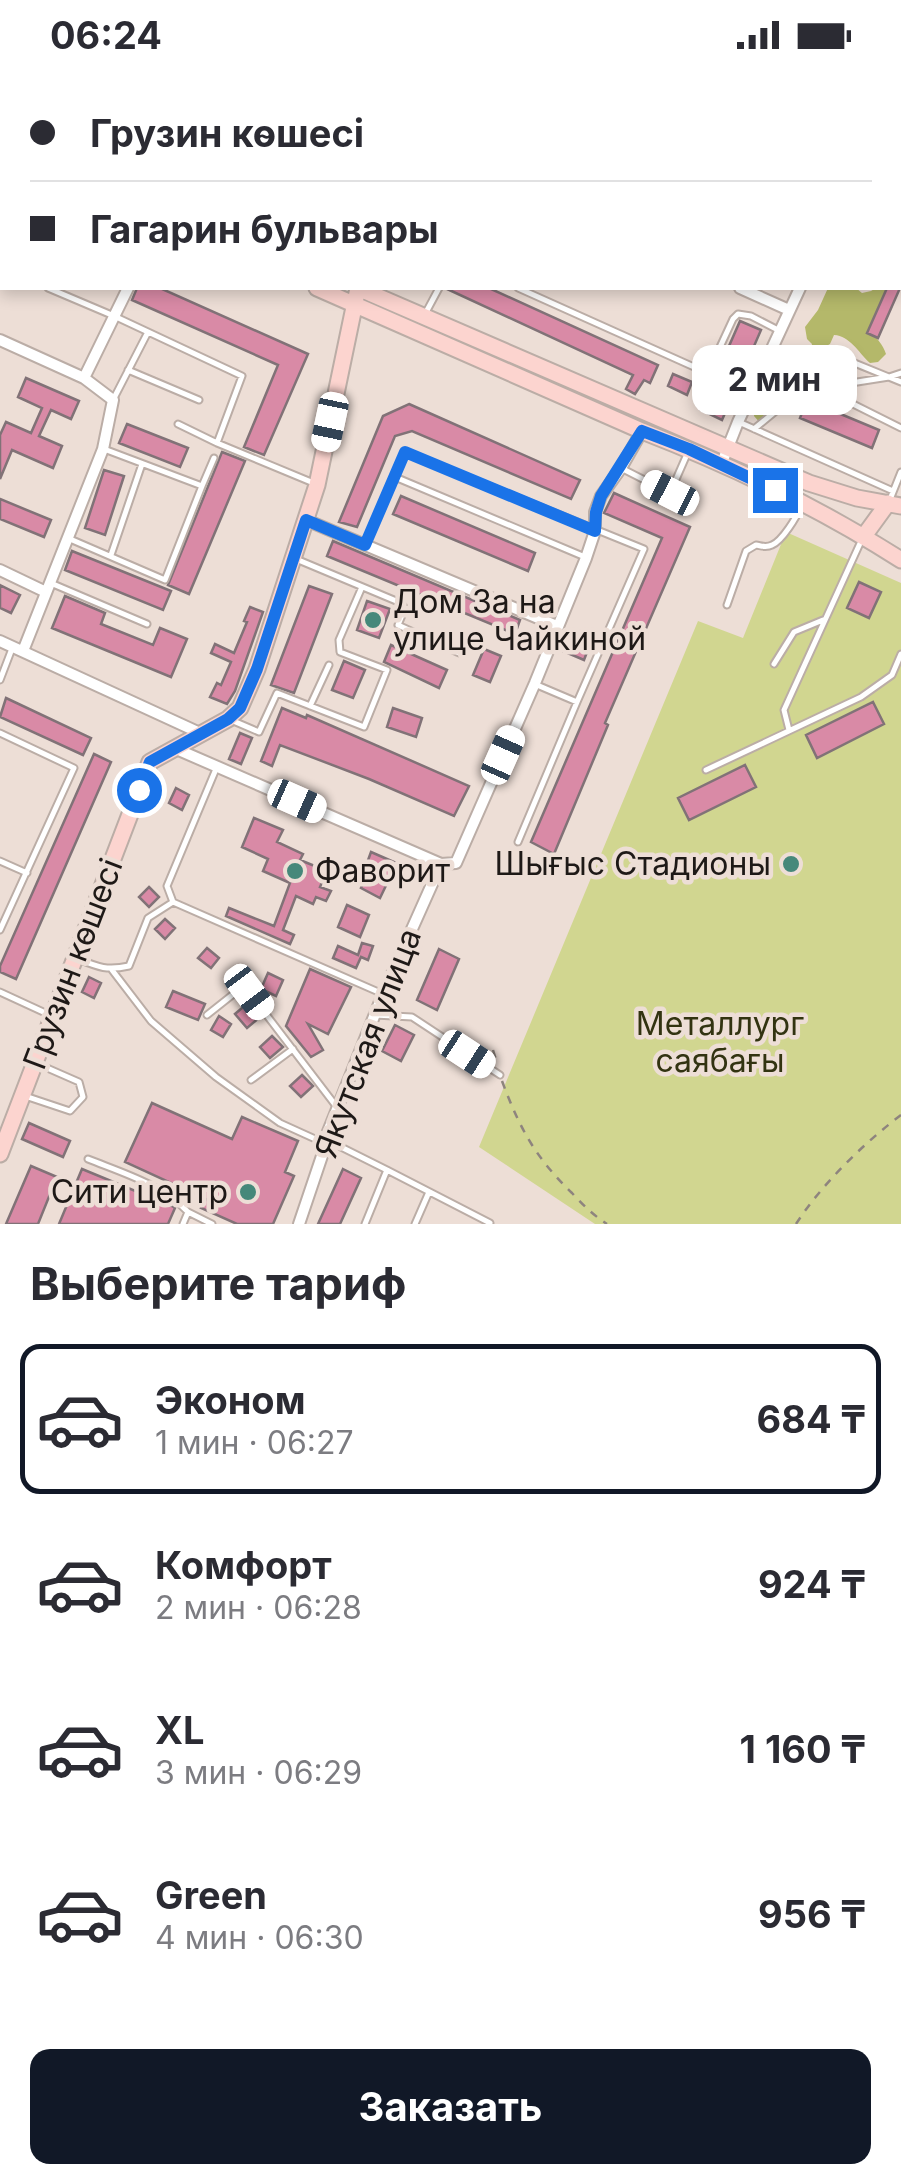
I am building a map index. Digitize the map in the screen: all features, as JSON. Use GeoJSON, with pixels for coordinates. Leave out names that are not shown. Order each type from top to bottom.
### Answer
{"type":"FeatureCollection","features":[{"type":"Feature","properties":{"kind":"main road"},"geometry":{"type":"LineString","coordinates":[[327,290],[424,316],[809,483],[857,498],[894,500]]}},
{"type":"Feature","properties":{"kind":"main road"},"geometry":{"type":"LineString","coordinates":[[356,296],[378,314],[802,502],[901,560]]}},
{"type":"Feature","properties":{"kind":"main road"},"geometry":{"type":"LineString","coordinates":[[228,719],[240,708],[257,669],[318,485],[356,296]]}},
{"type":"Feature","properties":{"kind":"main road"},"geometry":{"type":"LineString","coordinates":[[343,358],[362,326],[378,314]]}},
{"type":"Feature","properties":{"kind":"main road"},"geometry":{"type":"LineString","coordinates":[[864,536],[894,500]]}},
{"type":"Feature","properties":{"kind":"main road","name":"Грузин көшесі"},"geometry":{"type":"LineString","coordinates":[[0,1154],[150,762],[228,719]]}},
{"type":"Feature","properties":{"kind":"street"},"geometry":{"type":"LineString","coordinates":[[84,378],[127,290]]}},
{"type":"Feature","properties":{"kind":"street"},"geometry":{"type":"LineString","coordinates":[[721,465],[799,290]]}},
{"type":"Feature","properties":{"kind":"street"},"geometry":{"type":"LineString","coordinates":[[754,291],[789,310]]}},
{"type":"Feature","properties":{"kind":"street"},"geometry":{"type":"LineString","coordinates":[[0,340],[84,378],[112,400],[102,449],[48,587],[18,649]]}},
{"type":"Feature","properties":{"kind":"street"},"geometry":{"type":"LineString","coordinates":[[534,683],[586,558],[601,496],[642,431]]}},
{"type":"Feature","properties":{"kind":"street"},"geometry":{"type":"LineString","coordinates":[[306,520],[557,626]]}},
{"type":"Feature","properties":{"kind":"street"},"geometry":{"type":"LineString","coordinates":[[0,570],[48,587]]}},
{"type":"Feature","properties":{"kind":"street"},"geometry":{"type":"LineString","coordinates":[[0,640],[200,732]]}},
{"type":"Feature","properties":{"kind":"street","name":"Якутская улица"},"geometry":{"type":"LineString","coordinates":[[300,1224],[326,1141],[374,1014],[441,864],[456,863],[534,683]]}},
{"type":"Feature","properties":{"kind":"street"},"geometry":{"type":"LineString","coordinates":[[174,748],[441,864]]}},
{"type":"Feature","properties":{"kind":"lane"},"geometry":{"type":"LineString","coordinates":[[53,290],[242,376],[217,443]]}},
{"type":"Feature","properties":{"kind":"lane"},"geometry":{"type":"LineString","coordinates":[[424,316],[439,290]]}},
{"type":"Feature","properties":{"kind":"lane"},"geometry":{"type":"LineString","coordinates":[[522,290],[694,368],[709,366],[738,314],[780,330]]}},
{"type":"Feature","properties":{"kind":"lane"},"geometry":{"type":"LineString","coordinates":[[112,400],[148,332]]}},
{"type":"Feature","properties":{"kind":"lane"},"geometry":{"type":"LineString","coordinates":[[821,388],[830,353],[901,382]]}},
{"type":"Feature","properties":{"kind":"lane"},"geometry":{"type":"LineString","coordinates":[[128,370],[199,400]]}},
{"type":"Feature","properties":{"kind":"lane"},"geometry":{"type":"LineString","coordinates":[[754,429],[800,391],[901,373]]}},
{"type":"Feature","properties":{"kind":"lane"},"geometry":{"type":"LineString","coordinates":[[821,388],[901,428]]}},
{"type":"Feature","properties":{"kind":"lane"},"geometry":{"type":"LineString","coordinates":[[738,422],[894,500],[901,472]]}},
{"type":"Feature","properties":{"kind":"lane"},"geometry":{"type":"LineString","coordinates":[[178,424],[318,485]]}},
{"type":"Feature","properties":{"kind":"lane"},"geometry":{"type":"LineString","coordinates":[[102,449],[202,486]]}},
{"type":"Feature","properties":{"kind":"lane"},"geometry":{"type":"LineString","coordinates":[[670,493],[689,449]]}},
{"type":"Feature","properties":{"kind":"lane"},"geometry":{"type":"LineString","coordinates":[[365,545],[405,452],[644,549],[518,842]]}},
{"type":"Feature","properties":{"kind":"lane"},"geometry":{"type":"LineString","coordinates":[[68,538],[165,580],[214,458]]}},
{"type":"Feature","properties":{"kind":"lane"},"geometry":{"type":"LineString","coordinates":[[111,555],[142,464]]}},
{"type":"Feature","properties":{"kind":"lane"},"geometry":{"type":"LineString","coordinates":[[621,468],[692,503]]}},
{"type":"Feature","properties":{"kind":"lane"},"geometry":{"type":"LineString","coordinates":[[395,477],[586,558]]}},
{"type":"Feature","properties":{"kind":"lane"},"geometry":{"type":"LineString","coordinates":[[727,605],[746,551],[756,545],[777,544],[793,526],[802,502]]}},
{"type":"Feature","properties":{"kind":"lane"},"geometry":{"type":"LineString","coordinates":[[789,731],[784,710],[864,536]]}},
{"type":"Feature","properties":{"kind":"lane"},"geometry":{"type":"LineString","coordinates":[[294,558],[401,603],[405,608],[398,625],[460,653]]}},
{"type":"Feature","properties":{"kind":"lane"},"geometry":{"type":"LineString","coordinates":[[48,587],[147,624]]}},
{"type":"Feature","properties":{"kind":"lane"},"geometry":{"type":"LineString","coordinates":[[228,719],[259,732],[276,693],[364,726],[387,670],[340,652],[339,640],[362,587]]}},
{"type":"Feature","properties":{"kind":"lane"},"geometry":{"type":"LineString","coordinates":[[774,664],[794,632],[826,618]]}},
{"type":"Feature","properties":{"kind":"lane"},"geometry":{"type":"LineString","coordinates":[[0,680],[18,649]]}},
{"type":"Feature","properties":{"kind":"lane"},"geometry":{"type":"LineString","coordinates":[[706,770],[861,697],[892,674],[901,654]]}},
{"type":"Feature","properties":{"kind":"lane"},"geometry":{"type":"LineString","coordinates":[[310,706],[329,665]]}},
{"type":"Feature","properties":{"kind":"lane"},"geometry":{"type":"LineString","coordinates":[[534,683],[578,702]]}},
{"type":"Feature","properties":{"kind":"lane"},"geometry":{"type":"LineString","coordinates":[[0,734],[74,768],[0,930]]}},
{"type":"Feature","properties":{"kind":"lane"},"geometry":{"type":"LineString","coordinates":[[217,766],[167,886],[173,902],[383,994]]}},
{"type":"Feature","properties":{"kind":"lane"},"geometry":{"type":"LineString","coordinates":[[0,861],[26,873]]}},
{"type":"Feature","properties":{"kind":"lane"},"geometry":{"type":"LineString","coordinates":[[75,958],[112,970],[129,966],[148,918],[173,902]]}},
{"type":"Feature","properties":{"kind":"lane"},"geometry":{"type":"LineString","coordinates":[[112,970],[151,1022],[216,1077],[280,1123],[387,1170],[490,1223]]}},
{"type":"Feature","properties":{"kind":"lane"},"geometry":{"type":"LineString","coordinates":[[0,992],[53,1017]]}},
{"type":"Feature","properties":{"kind":"lane"},"geometry":{"type":"LineString","coordinates":[[207,1014],[236,992],[249,992],[338,1108]]}},
{"type":"Feature","properties":{"kind":"lane"},"geometry":{"type":"LineString","coordinates":[[374,1014],[412,1017],[500,1075]]}},
{"type":"Feature","properties":{"kind":"lane"},"geometry":{"type":"LineString","coordinates":[[251,1080],[292,1049]]}},
{"type":"Feature","properties":{"kind":"lane"},"geometry":{"type":"LineString","coordinates":[[22,1096],[70,1112],[82,1097],[79,1082],[35,1063]]}},
{"type":"Feature","properties":{"kind":"lane"},"geometry":{"type":"LineString","coordinates":[[88,1159],[158,1187],[188,1212],[212,1224]]}},
{"type":"Feature","properties":{"kind":"lane"},"geometry":{"type":"LineString","coordinates":[[365,1224],[387,1170]]}},
{"type":"Feature","properties":{"kind":"lane"},"geometry":{"type":"LineString","coordinates":[[415,1224],[428,1192]]}},
{"type":"Feature","properties":{"kind":"lane"},"geometry":{"type":"LineString","coordinates":[[183,1224],[188,1212]]}},
{"type":"Feature","properties":{"kind":"path"},"geometry":{"type":"LineString","coordinates":[[494,1050],[516,1119],[546,1168],[607,1224]]}},
{"type":"Feature","properties":{"kind":"path"},"geometry":{"type":"LineString","coordinates":[[796,1224],[834,1177],[901,1115]]}},
{"type":"Feature","properties":{"kind":"green space"},"geometry":{"type":"Polygon","coordinates":[[[827,290],[887,290],[871,329],[886,354],[878,362],[870,363],[849,341],[834,335],[830,344],[817,351],[807,381],[783,392],[761,424],[754,416],[762,385],[770,371],[782,362],[794,366],[808,362],[812,344],[805,327],[827,290]]]}},
{"type":"Feature","properties":{"kind":"green space","name":"Металлург саябағы"},"geometry":{"type":"Polygon","coordinates":[[[786,532],[901,583],[901,1224],[595,1224],[479,1147],[698,621],[743,638],[786,532]]]}},
{"type":"Feature","properties":{"kind":"building"},"geometry":{"type":"Polygon","coordinates":[[[136,290],[164,290],[308,354],[264,455],[244,447],[278,365],[132,300],[136,290]]]}},
{"type":"Feature","properties":{"kind":"building"},"geometry":{"type":"Polygon","coordinates":[[[449,290],[493,290],[658,365],[650,383],[644,380],[635,394],[626,389],[633,375],[449,290]]]}},
{"type":"Feature","properties":{"kind":"building"},"geometry":{"type":"Polygon","coordinates":[[[886,290],[899,290],[878,338],[867,333],[886,290]]]}},
{"type":"Feature","properties":{"kind":"building"},"geometry":{"type":"Polygon","coordinates":[[[740,321],[761,330],[722,420],[701,410],[740,321]]]}},
{"type":"Feature","properties":{"kind":"building"},"geometry":{"type":"Polygon","coordinates":[[[673,374],[692,382],[687,395],[668,386],[673,374]]]}},
{"type":"Feature","properties":{"kind":"building"},"geometry":{"type":"Polygon","coordinates":[[[26,378],[79,401],[71,419],[51,410],[39,436],[62,446],[53,468],[12,450],[0,479],[0,435],[6,422],[31,433],[42,408],[18,397],[26,378]]]}},
{"type":"Feature","properties":{"kind":"building"},"geometry":{"type":"Polygon","coordinates":[[[807,400],[879,430],[872,448],[800,418],[807,400]]]}},
{"type":"Feature","properties":{"kind":"building"},"geometry":{"type":"Polygon","coordinates":[[[409,404],[580,480],[571,499],[412,431],[395,436],[357,527],[339,522],[383,416],[409,404]]]}},
{"type":"Feature","properties":{"kind":"building"},"geometry":{"type":"Polygon","coordinates":[[[127,424],[188,448],[180,467],[119,443],[127,424]]]}},
{"type":"Feature","properties":{"kind":"building"},"geometry":{"type":"Polygon","coordinates":[[[222,452],[245,461],[189,594],[168,585],[222,452]]]}},
{"type":"Feature","properties":{"kind":"building"},"geometry":{"type":"Polygon","coordinates":[[[104,470],[124,476],[105,535],[85,528],[104,470]]]}},
{"type":"Feature","properties":{"kind":"building"},"geometry":{"type":"Polygon","coordinates":[[[614,493],[690,527],[605,723],[608,725],[554,854],[531,842],[662,538],[604,513],[614,493]]]}},
{"type":"Feature","properties":{"kind":"building"},"geometry":{"type":"Polygon","coordinates":[[[401,496],[535,553],[528,571],[393,514],[401,496]]]}},
{"type":"Feature","properties":{"kind":"building"},"geometry":{"type":"Polygon","coordinates":[[[0,499],[51,520],[44,537],[0,519],[0,499]]]}},
{"type":"Feature","properties":{"kind":"building"},"geometry":{"type":"Polygon","coordinates":[[[333,541],[520,620],[515,634],[327,556],[333,541]]]}},
{"type":"Feature","properties":{"kind":"building"},"geometry":{"type":"Polygon","coordinates":[[[72,551],[171,591],[163,610],[65,570],[72,551]]]}},
{"type":"Feature","properties":{"kind":"building"},"geometry":{"type":"Polygon","coordinates":[[[859,582],[881,592],[869,618],[847,608],[859,582]]]}},
{"type":"Feature","properties":{"kind":"building"},"geometry":{"type":"Polygon","coordinates":[[[0,585],[20,595],[11,613],[0,608],[0,585]]]}},
{"type":"Feature","properties":{"kind":"building"},"geometry":{"type":"Polygon","coordinates":[[[309,586],[332,594],[294,693],[271,685],[309,586]]]}},
{"type":"Feature","properties":{"kind":"building"},"geometry":{"type":"Polygon","coordinates":[[[65,596],[105,613],[101,624],[153,645],[160,628],[187,639],[171,677],[52,628],[65,596]]]}},
{"type":"Feature","properties":{"kind":"building","name":"Дом 3а на улице Чайкиной"},"geometry":{"type":"Polygon","coordinates":[[[367,601],[390,609],[379,638],[357,630],[367,601]]]}},
{"type":"Feature","properties":{"kind":"building"},"geometry":{"type":"Polygon","coordinates":[[[250,607],[263,612],[227,704],[210,697],[217,683],[221,685],[231,662],[211,653],[215,644],[234,653],[250,607]]]}},
{"type":"Feature","properties":{"kind":"building"},"geometry":{"type":"Polygon","coordinates":[[[569,636],[590,644],[584,660],[563,651],[569,636]]]}},
{"type":"Feature","properties":{"kind":"building"},"geometry":{"type":"Polygon","coordinates":[[[391,645],[447,670],[439,688],[384,662],[391,645]]]}},
{"type":"Feature","properties":{"kind":"building"},"geometry":{"type":"Polygon","coordinates":[[[484,649],[501,656],[490,682],[473,675],[484,649]]]}},
{"type":"Feature","properties":{"kind":"building"},"geometry":{"type":"Polygon","coordinates":[[[344,661],[365,670],[353,698],[332,690],[344,661]]]}},
{"type":"Feature","properties":{"kind":"building"},"geometry":{"type":"Polygon","coordinates":[[[6,698],[91,738],[83,755],[0,717],[6,698]]]}},
{"type":"Feature","properties":{"kind":"building"},"geometry":{"type":"Polygon","coordinates":[[[873,702],[884,724],[817,758],[806,735],[873,702]]]}},
{"type":"Feature","properties":{"kind":"building"},"geometry":{"type":"Polygon","coordinates":[[[282,708],[306,718],[307,715],[469,786],[454,816],[280,745],[272,766],[261,761],[282,708]]]}},
{"type":"Feature","properties":{"kind":"building"},"geometry":{"type":"Polygon","coordinates":[[[393,708],[422,718],[416,737],[387,727],[393,708]]]}},
{"type":"Feature","properties":{"kind":"building"},"geometry":{"type":"Polygon","coordinates":[[[240,733],[252,738],[241,764],[229,759],[240,733]]]}},
{"type":"Feature","properties":{"kind":"building"},"geometry":{"type":"Polygon","coordinates":[[[94,754],[111,762],[16,979],[0,972],[0,966],[94,754]]]}},
{"type":"Feature","properties":{"kind":"building"},"geometry":{"type":"Polygon","coordinates":[[[745,765],[756,787],[689,820],[678,798],[745,765]]]}},
{"type":"Feature","properties":{"kind":"building"},"geometry":{"type":"Polygon","coordinates":[[[176,788],[189,795],[182,810],[169,803],[176,788]]]}},
{"type":"Feature","properties":{"kind":"building","name":"Фаворит"},"geometry":{"type":"Polygon","coordinates":[[[254,818],[283,830],[277,842],[303,854],[300,860],[327,871],[320,887],[331,891],[326,901],[316,897],[313,904],[296,896],[283,930],[294,935],[290,944],[226,916],[229,908],[274,926],[290,883],[263,871],[268,859],[242,847],[254,818]]]}},
{"type":"Feature","properties":{"kind":"building"},"geometry":{"type":"Polygon","coordinates":[[[371,852],[403,866],[399,876],[392,873],[380,898],[361,888],[372,865],[367,863],[371,852]]]}},
{"type":"Feature","properties":{"kind":"building"},"geometry":{"type":"Polygon","coordinates":[[[149,887],[159,897],[149,907],[139,897],[149,887]]]}},
{"type":"Feature","properties":{"kind":"building"},"geometry":{"type":"Polygon","coordinates":[[[347,905],[369,915],[360,937],[338,927],[347,905]]]}},
{"type":"Feature","properties":{"kind":"building"},"geometry":{"type":"Polygon","coordinates":[[[165,919],[175,928],[165,939],[155,929],[165,919]]]}},
{"type":"Feature","properties":{"kind":"building"},"geometry":{"type":"Polygon","coordinates":[[[362,943],[373,946],[368,960],[361,957],[356,968],[333,958],[338,946],[358,955],[362,943]]]}},
{"type":"Feature","properties":{"kind":"building"},"geometry":{"type":"Polygon","coordinates":[[[207,948],[219,958],[211,968],[198,958],[207,948]]]}},
{"type":"Feature","properties":{"kind":"building"},"geometry":{"type":"Polygon","coordinates":[[[439,949],[459,959],[437,1010],[417,1000],[439,949]]]}},
{"type":"Feature","properties":{"kind":"building"},"geometry":{"type":"Polygon","coordinates":[[[310,969],[351,987],[328,1034],[308,1024],[323,1050],[311,1057],[286,1026],[310,969]]]}},
{"type":"Feature","properties":{"kind":"building"},"geometry":{"type":"Polygon","coordinates":[[[268,973],[283,980],[276,996],[261,989],[268,973]]]}},
{"type":"Feature","properties":{"kind":"building"},"geometry":{"type":"Polygon","coordinates":[[[89,977],[101,983],[94,998],[82,992],[89,977]]]}},
{"type":"Feature","properties":{"kind":"building"},"geometry":{"type":"Polygon","coordinates":[[[173,991],[205,1004],[198,1020],[166,1007],[173,991]]]}},
{"type":"Feature","properties":{"kind":"building"},"geometry":{"type":"Polygon","coordinates":[[[249,1002],[260,1017],[247,1028],[235,1014],[249,1002]]]}},
{"type":"Feature","properties":{"kind":"building"},"geometry":{"type":"Polygon","coordinates":[[[219,1016],[231,1024],[223,1037],[211,1030],[219,1016]]]}},
{"type":"Feature","properties":{"kind":"building"},"geometry":{"type":"Polygon","coordinates":[[[395,1025],[414,1035],[401,1061],[382,1051],[395,1025]]]}},
{"type":"Feature","properties":{"kind":"building"},"geometry":{"type":"Polygon","coordinates":[[[272,1036],[283,1047],[270,1058],[260,1047],[272,1036]]]}},
{"type":"Feature","properties":{"kind":"building"},"geometry":{"type":"Polygon","coordinates":[[[302,1075],[313,1086],[301,1097],[290,1086],[302,1075]]]}},
{"type":"Feature","properties":{"kind":"building"},"geometry":{"type":"Polygon","coordinates":[[[152,1103],[232,1139],[242,1117],[298,1141],[285,1172],[294,1176],[273,1224],[237,1224],[201,1208],[206,1199],[125,1162],[152,1103]]]}},
{"type":"Feature","properties":{"kind":"building"},"geometry":{"type":"Polygon","coordinates":[[[29,1123],[70,1141],[63,1157],[22,1139],[29,1123]]]}},
{"type":"Feature","properties":{"kind":"building"},"geometry":{"type":"Polygon","coordinates":[[[31,1166],[57,1177],[38,1224],[6,1224],[31,1166]]]}},
{"type":"Feature","properties":{"kind":"building"},"geometry":{"type":"Polygon","coordinates":[[[82,1169],[172,1206],[175,1208],[168,1224],[59,1224],[82,1169]]]}},
{"type":"Feature","properties":{"kind":"building"},"geometry":{"type":"Polygon","coordinates":[[[343,1169],[361,1178],[340,1224],[318,1224],[343,1169]]]}},
{"type":"Feature","properties":{"kind":"place","name":"Дом 3а на улице Чайкиной"},"geometry":{"type":"Point","coordinates":[373,620]}},
{"type":"Feature","properties":{"kind":"place","name":"Шығыс Стадионы"},"geometry":{"type":"Point","coordinates":[791,864]}},
{"type":"Feature","properties":{"kind":"place","name":"Фаворит"},"geometry":{"type":"Point","coordinates":[295,871]}},
{"type":"Feature","properties":{"kind":"place","name":"Сити центр"},"geometry":{"type":"Point","coordinates":[248,1192]}},
{"type":"Feature","properties":{"kind":"route"},"geometry":{"type":"LineString","coordinates":[[139,790],[150,762],[228,719],[240,708],[257,669],[306,520],[365,545],[405,452],[595,531],[601,496],[642,431],[775,490]]}}]}
